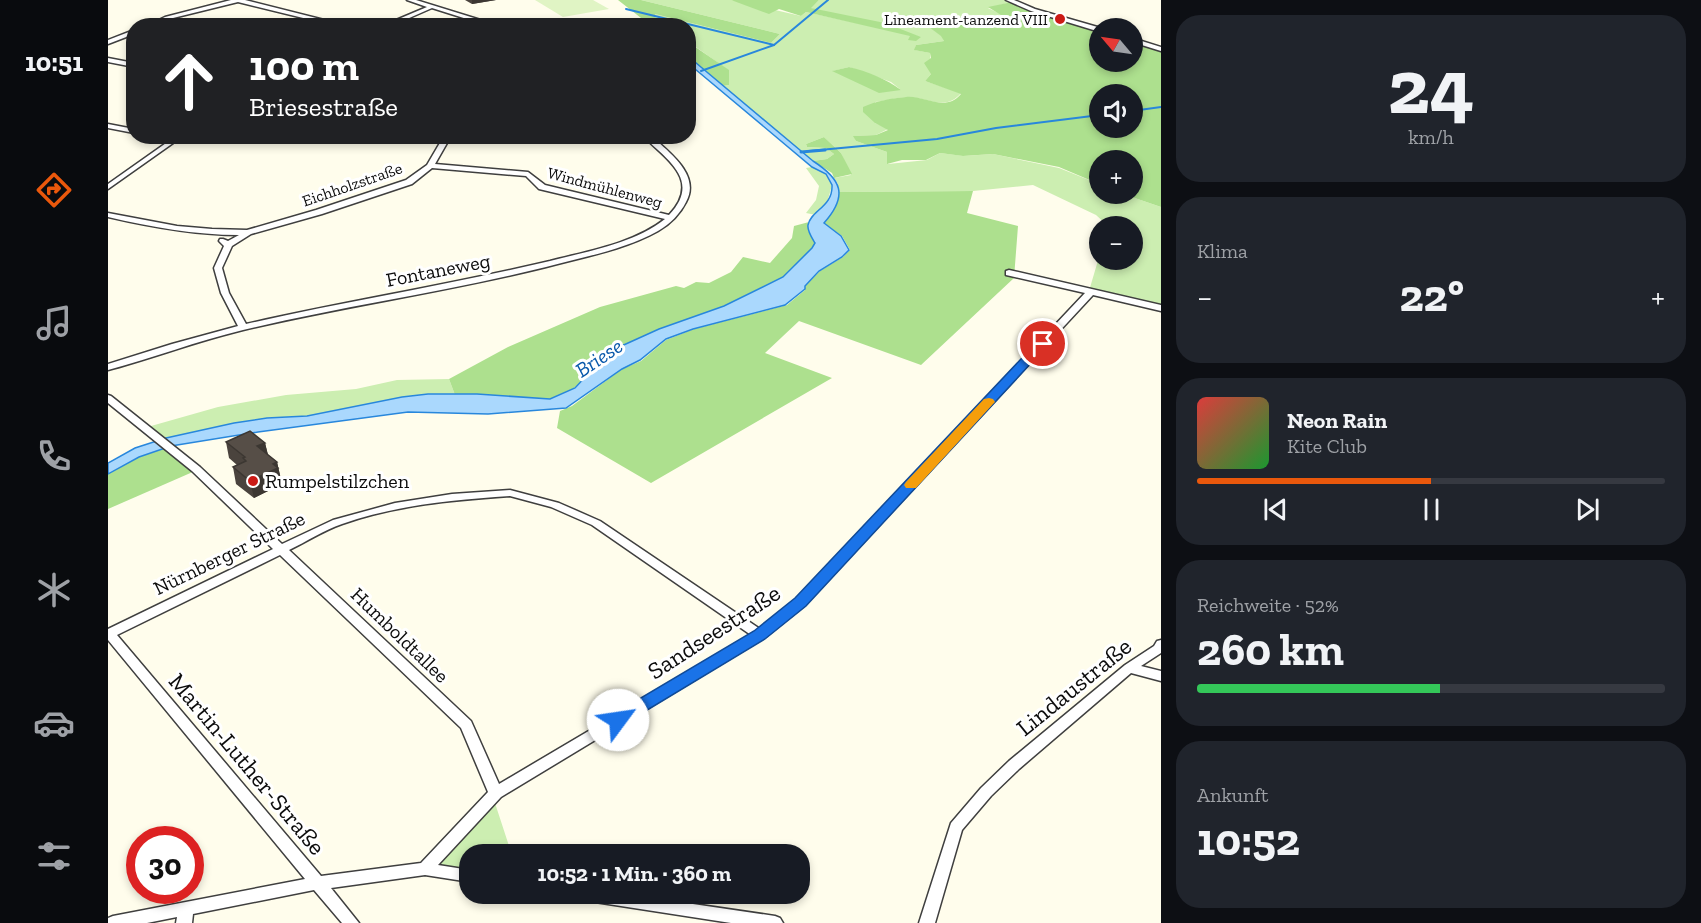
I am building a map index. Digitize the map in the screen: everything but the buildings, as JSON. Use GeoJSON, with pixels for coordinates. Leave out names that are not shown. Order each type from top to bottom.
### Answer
{"type":"FeatureCollection","features":[{"type":"Feature","properties":{"kind":"street"},"geometry":{"type":"LineString","coordinates":[[166,18],[238,0],[312,18]]}},
{"type":"Feature","properties":{"kind":"street"},"geometry":{"type":"LineString","coordinates":[[410,0],[469,18]]}},
{"type":"Feature","properties":{"kind":"street"},"geometry":{"type":"LineString","coordinates":[[1009,0],[1033,10],[1089,27]]}},
{"type":"Feature","properties":{"kind":"street"},"geometry":{"type":"LineString","coordinates":[[404,18],[431,7]]}},
{"type":"Feature","properties":{"kind":"street"},"geometry":{"type":"LineString","coordinates":[[108,42],[126,35]]}},
{"type":"Feature","properties":{"kind":"street"},"geometry":{"type":"LineString","coordinates":[[1143,43],[1161,49]]}},
{"type":"Feature","properties":{"kind":"street"},"geometry":{"type":"LineString","coordinates":[[108,60],[126,63]]}},
{"type":"Feature","properties":{"kind":"street"},"geometry":{"type":"LineString","coordinates":[[108,126],[126,129]]}},
{"type":"Feature","properties":{"kind":"street"},"geometry":{"type":"LineString","coordinates":[[108,187],[169,144]]}},
{"type":"Feature","properties":{"kind":"street","name":"Eichholzstraße"},"geometry":{"type":"LineString","coordinates":[[108,215],[144,224],[216,234],[248,232],[319,212],[409,182],[430,166],[443,144]]}},
{"type":"Feature","properties":{"kind":"street","name":"Fontaneweg"},"geometry":{"type":"LineString","coordinates":[[108,367],[167,347],[243,327],[508,274],[616,245],[651,232],[670,218],[684,200],[687,191],[684,175],[676,163],[655,144]]}},
{"type":"Feature","properties":{"kind":"street","name":"Windmühlenweg"},"geometry":{"type":"LineString","coordinates":[[430,166],[528,174],[542,187],[670,218]]}},
{"type":"Feature","properties":{"kind":"street","name":"Eichholzstraße"},"geometry":{"type":"LineString","coordinates":[[228,245],[248,232]]}},
{"type":"Feature","properties":{"kind":"street"},"geometry":{"type":"LineString","coordinates":[[216,234],[228,245],[218,268],[225,293],[243,327]]}},
{"type":"Feature","properties":{"kind":"street"},"geometry":{"type":"LineString","coordinates":[[1009,273],[1161,308]]}},
{"type":"Feature","properties":{"kind":"street","name":"Sandseestraße"},"geometry":{"type":"LineString","coordinates":[[496,793],[760,635],[801,602],[1090,293]]}},
{"type":"Feature","properties":{"kind":"street","name":"Humboldtallee"},"geometry":{"type":"LineString","coordinates":[[108,398],[177,452],[466,725],[496,793]]}},
{"type":"Feature","properties":{"kind":"street","name":"Nürnberger Straße"},"geometry":{"type":"LineString","coordinates":[[109,633],[337,522],[395,506],[452,497],[510,493],[555,505],[596,523],[760,635]]}},
{"type":"Feature","properties":{"kind":"street","name":"Martin-Luther-Straße"},"geometry":{"type":"LineString","coordinates":[[109,633],[351,923]]}},
{"type":"Feature","properties":{"kind":"street","name":"Lindaustraße"},"geometry":{"type":"LineString","coordinates":[[927,923],[956,826],[1014,765],[1129,668],[1158,649],[1161,644]]}},
{"type":"Feature","properties":{"kind":"street"},"geometry":{"type":"LineString","coordinates":[[1129,668],[1161,676]]}},
{"type":"Feature","properties":{"kind":"street"},"geometry":{"type":"LineString","coordinates":[[424,869],[496,793]]}},
{"type":"Feature","properties":{"kind":"street"},"geometry":{"type":"LineString","coordinates":[[113,923],[185,916],[317,883],[424,869],[459,874]]}},
{"type":"Feature","properties":{"kind":"street"},"geometry":{"type":"LineString","coordinates":[[649,904],[776,923]]}},
{"type":"Feature","properties":{"kind":"green space"},"geometry":{"type":"Polygon","coordinates":[[[535,0],[593,0],[609,9],[563,17],[535,0]]]}},
{"type":"Feature","properties":{"kind":"green space"},"geometry":{"type":"Polygon","coordinates":[[[618,0],[641,0],[780,34],[771,43],[696,24],[696,18],[671,18],[655,14],[656,18],[641,18],[618,0]]]}},
{"type":"Feature","properties":{"kind":"green space"},"geometry":{"type":"Polygon","coordinates":[[[641,0],[731,0],[801,16],[806,12],[921,37],[810,8],[819,0],[1007,0],[1012,2],[988,8],[1015,21],[969,16],[926,24],[942,36],[944,41],[916,45],[915,50],[930,53],[931,74],[925,81],[961,93],[955,99],[942,103],[908,97],[875,102],[875,123],[888,129],[876,135],[854,136],[856,141],[887,152],[888,164],[927,160],[940,153],[964,156],[993,154],[1059,168],[1089,180],[1089,204],[1143,204],[1143,201],[1161,207],[1161,305],[1089,291],[1095,270],[1143,270],[1143,216],[1097,216],[1033,185],[973,191],[838,192],[838,184],[834,178],[851,175],[841,153],[824,137],[806,144],[807,147],[826,148],[834,154],[827,159],[813,161],[723,86],[729,85],[728,70],[696,47],[696,24],[771,43],[780,34],[641,0]],[[849,67],[833,71],[901,90],[891,82],[849,67]]]}},
{"type":"Feature","properties":{"kind":"green space"},"geometry":{"type":"Polygon","coordinates":[[[731,0],[819,0],[811,8],[885,23],[921,37],[916,41],[908,40],[910,36],[806,12],[801,16],[779,9],[769,14],[731,0]]]}},
{"type":"Feature","properties":{"kind":"green space"},"geometry":{"type":"Polygon","coordinates":[[[1012,2],[1089,28],[1089,72],[1143,72],[1143,44],[1161,50],[1161,207],[1143,201],[1143,150],[1089,150],[1089,180],[1059,167],[993,154],[963,156],[940,153],[926,160],[902,160],[887,164],[887,152],[856,141],[853,136],[876,135],[888,130],[875,123],[863,112],[863,107],[884,100],[906,97],[942,103],[955,100],[961,94],[925,81],[931,74],[924,63],[931,58],[930,53],[914,50],[916,45],[944,41],[925,24],[956,17],[1009,20],[988,7],[1012,2]]]}},
{"type":"Feature","properties":{"kind":"green space"},"geometry":{"type":"Polygon","coordinates":[[[655,14],[671,18],[656,18],[655,14]]]}},
{"type":"Feature","properties":{"kind":"green space"},"geometry":{"type":"Polygon","coordinates":[[[696,47],[729,70],[729,85],[723,86],[696,63],[696,47]]]}},
{"type":"Feature","properties":{"kind":"green space"},"geometry":{"type":"Polygon","coordinates":[[[849,67],[876,76],[901,90],[879,93],[832,71],[849,67]]]}},
{"type":"Feature","properties":{"kind":"green space"},"geometry":{"type":"Polygon","coordinates":[[[824,137],[841,153],[852,174],[834,178],[832,173],[813,161],[827,159],[834,154],[826,148],[807,147],[806,144],[824,137]]]}},
{"type":"Feature","properties":{"kind":"green space"},"geometry":{"type":"Polygon","coordinates":[[[812,167],[826,174],[832,185],[827,203],[816,215],[806,213],[816,200],[819,186],[806,168],[812,167]]]}},
{"type":"Feature","properties":{"kind":"green space"},"geometry":{"type":"Polygon","coordinates":[[[973,191],[967,213],[1018,226],[1014,278],[921,365],[799,321],[765,353],[832,378],[651,483],[557,428],[560,411],[572,406],[622,369],[641,361],[666,340],[694,329],[787,305],[805,290],[805,286],[820,271],[850,250],[842,236],[824,223],[838,199],[838,192],[973,191]]]}},
{"type":"Feature","properties":{"kind":"green space"},"geometry":{"type":"Polygon","coordinates":[[[809,222],[808,228],[815,243],[783,277],[724,306],[659,329],[568,392],[550,399],[455,395],[449,379],[508,347],[600,307],[676,286],[684,288],[696,282],[709,283],[731,272],[743,257],[770,263],[792,238],[794,226],[809,222]]]}},
{"type":"Feature","properties":{"kind":"green space"},"geometry":{"type":"Polygon","coordinates":[[[449,379],[455,395],[428,394],[402,397],[307,416],[267,418],[158,441],[144,428],[218,407],[286,395],[356,389],[397,380],[449,379]]]}},
{"type":"Feature","properties":{"kind":"green space"},"geometry":{"type":"Polygon","coordinates":[[[168,447],[195,471],[108,509],[108,474],[139,457],[168,447]]]}},
{"type":"Feature","properties":{"kind":"green space"},"geometry":{"type":"Polygon","coordinates":[[[494,800],[508,844],[459,844],[459,870],[436,866],[494,800]]]}},
{"type":"Feature","properties":{"kind":"water"},"geometry":{"type":"Polygon","coordinates":[[[696,63],[830,174],[838,188],[837,204],[824,223],[841,236],[849,250],[819,271],[805,286],[805,289],[785,305],[693,329],[666,339],[640,360],[622,369],[566,408],[488,414],[408,412],[258,432],[171,446],[139,457],[108,474],[108,463],[135,448],[166,438],[234,423],[267,418],[307,416],[428,394],[477,394],[550,399],[575,388],[604,357],[617,348],[659,329],[724,306],[783,277],[815,243],[808,225],[813,216],[826,203],[831,192],[832,185],[826,174],[812,167],[696,70],[696,63]]]}},
{"type":"Feature","properties":{"kind":"waterway"},"geometry":{"type":"LineString","coordinates":[[774,45],[828,0]]}},
{"type":"Feature","properties":{"kind":"waterway"},"geometry":{"type":"LineString","coordinates":[[626,9],[663,18]]}},
{"type":"Feature","properties":{"kind":"waterway"},"geometry":{"type":"LineString","coordinates":[[696,26],[774,45]]}},
{"type":"Feature","properties":{"kind":"waterway"},"geometry":{"type":"LineString","coordinates":[[701,71],[774,45]]}},
{"type":"Feature","properties":{"kind":"waterway"},"geometry":{"type":"LineString","coordinates":[[1143,109],[1161,107]]}},
{"type":"Feature","properties":{"kind":"waterway"},"geometry":{"type":"LineString","coordinates":[[809,151],[937,139],[996,128],[1089,116]]}},
{"type":"Feature","properties":{"kind":"waterway"},"geometry":{"type":"LineString","coordinates":[[801,152],[825,150]]}},
{"type":"Feature","properties":{"kind":"slow traffic"},"geometry":{"type":"LineString","coordinates":[[911,485],[989,402]]}},
{"type":"Feature","properties":{"kind":"place","name":"Lineament-tanzend VIII"},"geometry":{"type":"Point","coordinates":[1060,19]}},
{"type":"Feature","properties":{"kind":"place","name":"Rumpelstilzchen"},"geometry":{"type":"Point","coordinates":[253,481]}},
{"type":"Feature","properties":{"kind":"route"},"geometry":{"type":"LineString","coordinates":[[618,720],[760,635],[801,602],[1043,344]]}},
{"type":"Feature","properties":{"kind":"water label","name":"Briese"},"geometry":{"type":"Point","coordinates":[599,358]}}]}
